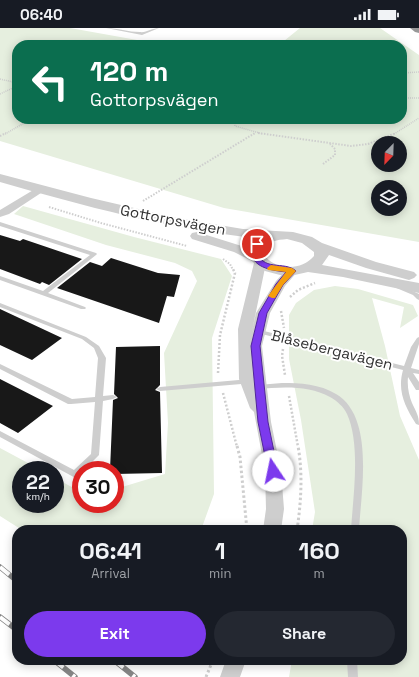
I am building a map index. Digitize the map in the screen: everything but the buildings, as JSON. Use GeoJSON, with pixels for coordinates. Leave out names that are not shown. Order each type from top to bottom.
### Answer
{"type":"FeatureCollection","features":[{"type":"Feature","properties":{"kind":"street","name":"Gottorpsvägen"},"geometry":{"type":"LineString","coordinates":[[0,178],[70,198],[214,229],[247,234],[299,237],[318,246],[371,265],[419,277]]}},
{"type":"Feature","properties":{"kind":"street"},"geometry":{"type":"LineString","coordinates":[[0,214],[40,189]]}},
{"type":"Feature","properties":{"kind":"street","name":"Gottorpsvägen"},"geometry":{"type":"LineString","coordinates":[[70,198],[91,208],[125,218],[214,240],[239,249],[269,267],[292,271],[308,268],[419,288]]}},
{"type":"Feature","properties":{"kind":"street","name":"Gottorpsvägen"},"geometry":{"type":"LineString","coordinates":[[257,260],[254,249],[257,244],[266,238],[276,236]]}},
{"type":"Feature","properties":{"kind":"street"},"geometry":{"type":"LineString","coordinates":[[308,268],[316,264],[321,258],[321,252],[318,246]]}},
{"type":"Feature","properties":{"kind":"street","name":"Blåsebergavägen"},"geometry":{"type":"LineString","coordinates":[[257,260],[251,330],[256,346],[254,384],[273,471],[275,509],[273,525]]}},
{"type":"Feature","properties":{"kind":"street","name":"Blåsebergavägen"},"geometry":{"type":"LineString","coordinates":[[251,330],[280,284],[292,271]]}},
{"type":"Feature","properties":{"kind":"street"},"geometry":{"type":"LineString","coordinates":[[230,677],[234,665]]}},
{"type":"Feature","properties":{"kind":"lane"},"geometry":{"type":"LineString","coordinates":[[108,28],[142,34],[157,28]]}},
{"type":"Feature","properties":{"kind":"lane"},"geometry":{"type":"LineString","coordinates":[[133,32],[140,28]]}},
{"type":"Feature","properties":{"kind":"lane"},"geometry":{"type":"LineString","coordinates":[[0,224],[94,254],[43,294]]}},
{"type":"Feature","properties":{"kind":"lane"},"geometry":{"type":"LineString","coordinates":[[0,278],[83,308]]}},
{"type":"Feature","properties":{"kind":"lane"},"geometry":{"type":"LineString","coordinates":[[379,280],[415,294],[419,298]]}},
{"type":"Feature","properties":{"kind":"lane"},"geometry":{"type":"LineString","coordinates":[[0,305],[84,338],[97,347],[102,358],[95,455],[90,461]]}},
{"type":"Feature","properties":{"kind":"lane","name":"Blåsebergavägen"},"geometry":{"type":"LineString","coordinates":[[251,330],[419,372]]}},
{"type":"Feature","properties":{"kind":"lane"},"geometry":{"type":"LineString","coordinates":[[419,339],[406,368],[403,380],[404,396],[410,409],[419,422]]}},
{"type":"Feature","properties":{"kind":"lane"},"geometry":{"type":"LineString","coordinates":[[0,366],[71,402],[113,397]]}},
{"type":"Feature","properties":{"kind":"lane"},"geometry":{"type":"LineString","coordinates":[[406,368],[419,388]]}},
{"type":"Feature","properties":{"kind":"lane"},"geometry":{"type":"LineString","coordinates":[[160,389],[254,384],[304,386],[326,392],[340,401],[350,412],[357,431],[358,466],[355,525]]}},
{"type":"Feature","properties":{"kind":"lane"},"geometry":{"type":"LineString","coordinates":[[0,434],[72,473]]}},
{"type":"Feature","properties":{"kind":"lane"},"geometry":{"type":"LineString","coordinates":[[352,665],[353,677]]}},
{"type":"Feature","properties":{"kind":"path"},"geometry":{"type":"LineString","coordinates":[[407,72],[419,72]]}},
{"type":"Feature","properties":{"kind":"path"},"geometry":{"type":"LineString","coordinates":[[0,79],[12,82]]}},
{"type":"Feature","properties":{"kind":"path"},"geometry":{"type":"LineString","coordinates":[[0,94],[12,88]]}},
{"type":"Feature","properties":{"kind":"path"},"geometry":{"type":"LineString","coordinates":[[407,98],[419,98]]}},
{"type":"Feature","properties":{"kind":"path"},"geometry":{"type":"LineString","coordinates":[[235,124],[235,126],[255,133],[330,144],[360,146],[374,143],[411,125],[419,118]]}},
{"type":"Feature","properties":{"kind":"path"},"geometry":{"type":"LineString","coordinates":[[0,136],[21,124]]}},
{"type":"Feature","properties":{"kind":"path"},"geometry":{"type":"LineString","coordinates":[[143,201],[255,133]]}},
{"type":"Feature","properties":{"kind":"path"},"geometry":{"type":"LineString","coordinates":[[323,164],[335,155],[335,148],[330,144]]}},
{"type":"Feature","properties":{"kind":"path"},"geometry":{"type":"LineString","coordinates":[[26,199],[101,223],[194,248]]}},
{"type":"Feature","properties":{"kind":"path"},"geometry":{"type":"LineString","coordinates":[[218,256],[230,264],[235,273],[231,288]]}},
{"type":"Feature","properties":{"kind":"path"},"geometry":{"type":"LineString","coordinates":[[240,457],[247,525]]}},
{"type":"Feature","properties":{"kind":"path"},"geometry":{"type":"LineString","coordinates":[[298,525],[300,510],[301,462]]}},
{"type":"Feature","properties":{"kind":"path"},"geometry":{"type":"LineString","coordinates":[[206,677],[211,665]]}},
{"type":"Feature","properties":{"kind":"green space"},"geometry":{"type":"Polygon","coordinates":[[[0,28],[70,28],[137,40],[12,40],[12,124],[407,124],[407,47],[419,55],[419,242],[224,208],[0,141],[0,28]]]}},
{"type":"Feature","properties":{"kind":"green space"},"geometry":{"type":"Polygon","coordinates":[[[300,28],[380,28],[397,40],[285,40],[300,28]]]}},
{"type":"Feature","properties":{"kind":"green space"},"geometry":{"type":"Polygon","coordinates":[[[23,206],[134,237],[221,259],[232,276],[212,338],[214,494],[203,525],[14,525],[0,516],[0,448],[24,461],[12,461],[12,513],[64,513],[64,483],[72,487],[72,513],[124,513],[124,486],[165,474],[168,423],[164,353],[197,281],[192,271],[175,263],[106,245],[14,214],[23,206]]]}},
{"type":"Feature","properties":{"kind":"green space"},"geometry":{"type":"Polygon","coordinates":[[[335,286],[358,289],[413,305],[418,316],[400,328],[404,307],[372,298],[385,346],[400,416],[419,460],[419,677],[289,677],[291,665],[407,665],[407,525],[313,525],[315,512],[301,420],[289,359],[289,315],[296,303],[314,290],[335,286]]]}},
{"type":"Feature","properties":{"kind":"railway"},"geometry":{"type":"LineString","coordinates":[[0,567],[12,577]]}},
{"type":"Feature","properties":{"kind":"railway"},"geometry":{"type":"LineString","coordinates":[[0,617],[12,626]]}},
{"type":"Feature","properties":{"kind":"railway"},"geometry":{"type":"LineString","coordinates":[[60,665],[75,677]]}},
{"type":"Feature","properties":{"kind":"railway"},"geometry":{"type":"LineString","coordinates":[[120,665],[135,677]]}},
{"type":"Feature","properties":{"kind":"slow traffic"},"geometry":{"type":"LineString","coordinates":[[271,268],[292,271],[280,284],[272,296]]}},
{"type":"Feature","properties":{"kind":"route"},"geometry":{"type":"LineString","coordinates":[[257,244],[254,249],[255,257],[260,263],[280,270],[292,271],[280,284],[263,313],[256,346],[263,422],[273,471]]}}]}
